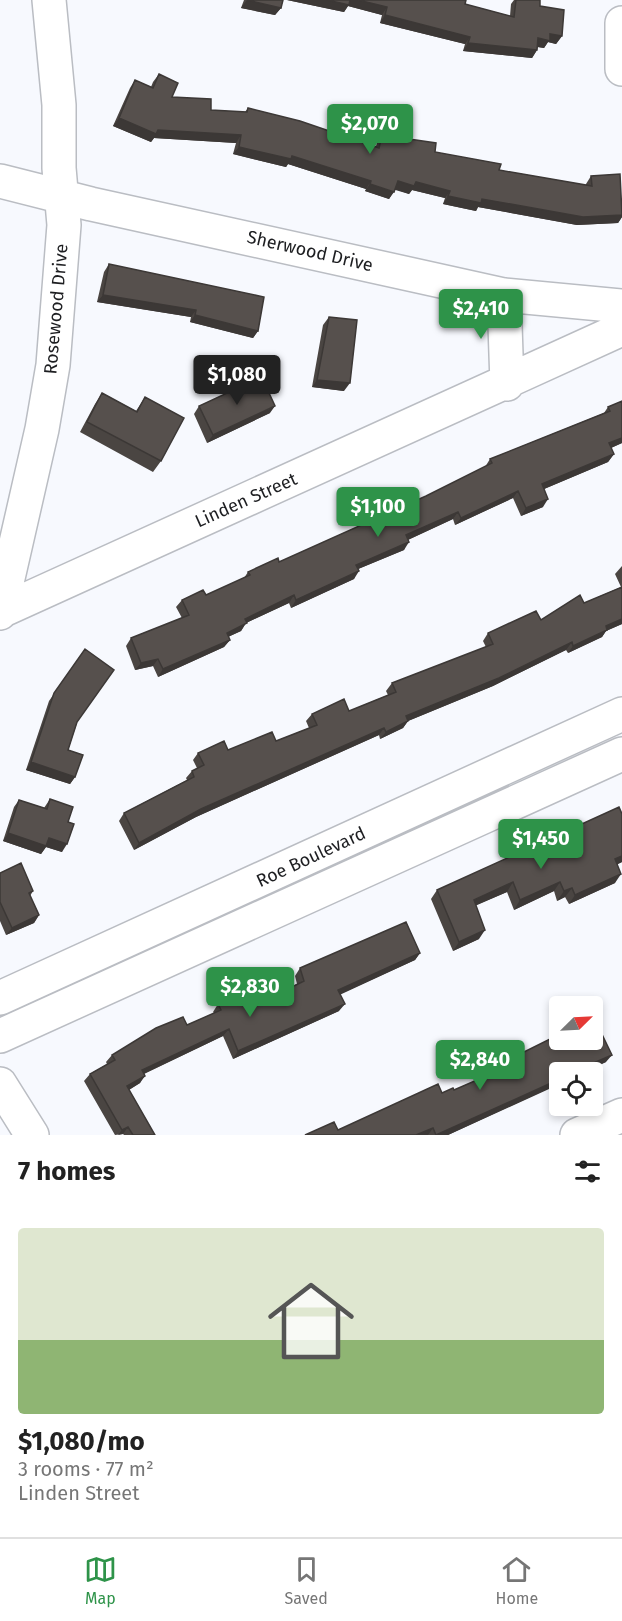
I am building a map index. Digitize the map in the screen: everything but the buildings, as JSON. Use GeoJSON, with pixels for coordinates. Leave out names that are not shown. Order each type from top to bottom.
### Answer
{"type":"FeatureCollection","features":[{"type":"Feature","properties":{"kind":"street","name":"Rosewood Drive"},"geometry":{"type":"LineString","coordinates":[[0,612],[42,429],[53,364],[64,225],[59,105],[49,0]]}},
{"type":"Feature","properties":{"kind":"street"},"geometry":{"type":"LineString","coordinates":[[622,22],[622,69]]}},
{"type":"Feature","properties":{"kind":"street","name":"Sherwood Drive"},"geometry":{"type":"LineString","coordinates":[[0,181],[504,296],[622,306]]}},
{"type":"Feature","properties":{"kind":"street"},"geometry":{"type":"LineString","coordinates":[[504,296],[507,384]]}},
{"type":"Feature","properties":{"kind":"street","name":"Linden Street"},"geometry":{"type":"LineString","coordinates":[[0,612],[507,384],[622,329]]}},
{"type":"Feature","properties":{"kind":"street","name":"Roe Boulevard"},"geometry":{"type":"LineString","coordinates":[[0,998],[620,718]]}},
{"type":"Feature","properties":{"kind":"street","name":"Roe Boulevard"},"geometry":{"type":"LineString","coordinates":[[0,1036],[622,754]]}},
{"type":"Feature","properties":{"kind":"street"},"geometry":{"type":"LineString","coordinates":[[0,1084],[32,1135]]}},
{"type":"Feature","properties":{"kind":"street"},"geometry":{"type":"LineString","coordinates":[[578,1135],[622,1115]]}}]}
